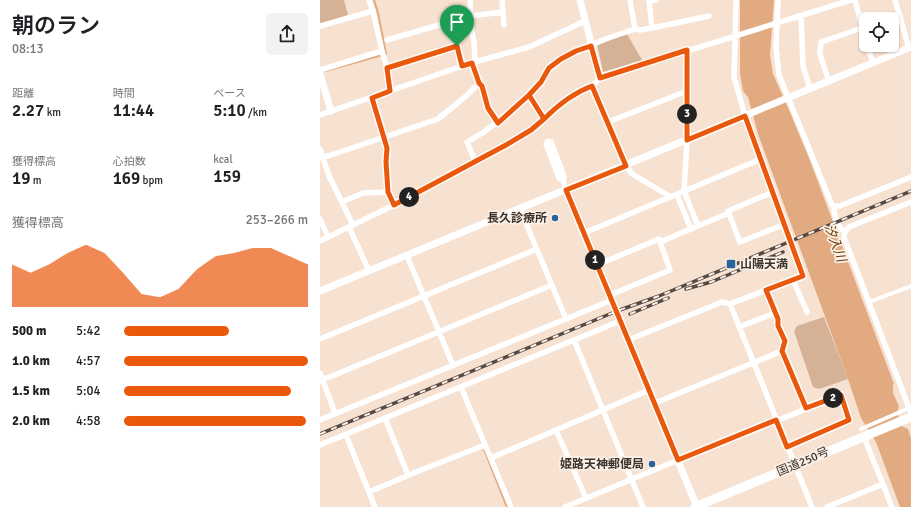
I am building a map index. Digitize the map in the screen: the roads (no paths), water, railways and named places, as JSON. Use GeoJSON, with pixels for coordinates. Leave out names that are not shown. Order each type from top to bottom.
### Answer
{"type":"FeatureCollection","features":[{"type":"Feature","properties":{"kind":"highway","name":"国道250号"},"geometry":{"type":"LineString","coordinates":[[696,507],[795,466],[863,433],[910,413]]}},
{"type":"Feature","properties":{"kind":"street"},"geometry":{"type":"LineString","coordinates":[[369,0],[387,68],[390,91]]}},
{"type":"Feature","properties":{"kind":"street"},"geometry":{"type":"LineString","coordinates":[[470,0],[470,16],[474,42],[473,63],[479,83],[482,86],[488,108],[498,123]]}},
{"type":"Feature","properties":{"kind":"street"},"geometry":{"type":"LineString","coordinates":[[502,0],[504,25]]}},
{"type":"Feature","properties":{"kind":"street"},"geometry":{"type":"LineString","coordinates":[[580,0],[600,78]]}},
{"type":"Feature","properties":{"kind":"street"},"geometry":{"type":"LineString","coordinates":[[630,0],[635,29]]}},
{"type":"Feature","properties":{"kind":"street"},"geometry":{"type":"LineString","coordinates":[[652,28],[649,1],[656,0]]}},
{"type":"Feature","properties":{"kind":"street"},"geometry":{"type":"LineString","coordinates":[[628,340],[722,302],[730,304],[803,276],[745,116],[734,77],[736,0]]}},
{"type":"Feature","properties":{"kind":"street"},"geometry":{"type":"LineString","coordinates":[[778,0],[776,47],[779,75],[832,205],[834,206],[838,221],[842,230],[845,232]]}},
{"type":"Feature","properties":{"kind":"street"},"geometry":{"type":"LineString","coordinates":[[320,241],[394,205],[506,145],[531,130],[557,106],[579,90],[592,86],[600,78],[851,0]]}},
{"type":"Feature","properties":{"kind":"street"},"geometry":{"type":"LineString","coordinates":[[855,0],[859,16]]}},
{"type":"Feature","properties":{"kind":"street"},"geometry":{"type":"LineString","coordinates":[[320,291],[910,48],[895,0]]}},
{"type":"Feature","properties":{"kind":"street"},"geometry":{"type":"LineString","coordinates":[[320,26],[373,11]]}},
{"type":"Feature","properties":{"kind":"street"},"geometry":{"type":"LineString","coordinates":[[387,40],[470,16],[503,12]]}},
{"type":"Feature","properties":{"kind":"street"},"geometry":{"type":"LineString","coordinates":[[475,161],[467,142],[498,123],[529,95],[541,82],[549,68],[561,59],[576,51],[635,29],[640,30],[652,28],[709,16]]}},
{"type":"Feature","properties":{"kind":"street"},"geometry":{"type":"LineString","coordinates":[[801,16],[803,66],[810,89]]}},
{"type":"Feature","properties":{"kind":"street"},"geometry":{"type":"LineString","coordinates":[[320,115],[462,66],[529,47],[585,21]]}},
{"type":"Feature","properties":{"kind":"street"},"geometry":{"type":"LineString","coordinates":[[451,22],[462,66]]}},
{"type":"Feature","properties":{"kind":"street"},"geometry":{"type":"LineString","coordinates":[[829,82],[820,54],[821,42],[859,29]]}},
{"type":"Feature","properties":{"kind":"street"},"geometry":{"type":"LineString","coordinates":[[387,68],[457,46]]}},
{"type":"Feature","properties":{"kind":"street"},"geometry":{"type":"LineString","coordinates":[[687,50],[687,140],[684,191],[698,226]]}},
{"type":"Feature","properties":{"kind":"street"},"geometry":{"type":"LineString","coordinates":[[320,70],[382,51]]}},
{"type":"Feature","properties":{"kind":"street"},"geometry":{"type":"LineString","coordinates":[[869,52],[873,63]]}},
{"type":"Feature","properties":{"kind":"street"},"geometry":{"type":"LineString","coordinates":[[320,74],[331,111]]}},
{"type":"Feature","properties":{"kind":"street"},"geometry":{"type":"LineString","coordinates":[[322,158],[438,119],[465,97],[479,83]]}},
{"type":"Feature","properties":{"kind":"street"},"geometry":{"type":"LineString","coordinates":[[592,86],[626,166],[632,174],[674,196],[691,229]]}},
{"type":"Feature","properties":{"kind":"street"},"geometry":{"type":"LineString","coordinates":[[608,122],[687,91]]}},
{"type":"Feature","properties":{"kind":"street"},"geometry":{"type":"LineString","coordinates":[[529,95],[544,119]]}},
{"type":"Feature","properties":{"kind":"street"},"geometry":{"type":"LineString","coordinates":[[372,98],[387,148],[386,162],[388,192],[394,205]]}},
{"type":"Feature","properties":{"kind":"street"},"geometry":{"type":"LineString","coordinates":[[563,180],[559,178],[546,144],[548,141],[551,142],[564,176],[563,180],[566,190],[696,507]]}},
{"type":"Feature","properties":{"kind":"street"},"geometry":{"type":"LineString","coordinates":[[320,150],[329,176],[342,202],[369,271]]}},
{"type":"Feature","properties":{"kind":"street"},"geometry":{"type":"LineString","coordinates":[[584,233],[761,159]]}},
{"type":"Feature","properties":{"kind":"street"},"geometry":{"type":"LineString","coordinates":[[834,206],[840,206],[911,176]]}},
{"type":"Feature","properties":{"kind":"street"},"geometry":{"type":"LineString","coordinates":[[342,202],[363,193],[388,192]]}},
{"type":"Feature","properties":{"kind":"street"},"geometry":{"type":"LineString","coordinates":[[660,242],[729,213],[728,211],[772,192]]}},
{"type":"Feature","properties":{"kind":"street"},"geometry":{"type":"LineString","coordinates":[[910,413],[844,237],[845,232],[849,227],[911,202]]}},
{"type":"Feature","properties":{"kind":"street"},"geometry":{"type":"LineString","coordinates":[[520,209],[566,319]]}},
{"type":"Feature","properties":{"kind":"street"},"geometry":{"type":"LineString","coordinates":[[729,213],[740,242],[785,224]]}},
{"type":"Feature","properties":{"kind":"street"},"geometry":{"type":"LineString","coordinates":[[320,219],[328,237]]}},
{"type":"Feature","properties":{"kind":"street"},"geometry":{"type":"LineString","coordinates":[[320,420],[566,319],[670,270],[659,239],[597,265]]}},
{"type":"Feature","properties":{"kind":"street"},"geometry":{"type":"LineString","coordinates":[[320,339],[537,249]]}},
{"type":"Feature","properties":{"kind":"street"},"geometry":{"type":"LineString","coordinates":[[407,256],[453,365]]}},
{"type":"Feature","properties":{"kind":"street"},"geometry":{"type":"LineString","coordinates":[[794,280],[807,312]]}},
{"type":"Feature","properties":{"kind":"street"},"geometry":{"type":"LineString","coordinates":[[321,381],[552,285]]}},
{"type":"Feature","properties":{"kind":"street"},"geometry":{"type":"LineString","coordinates":[[869,302],[911,286]]}},
{"type":"Feature","properties":{"kind":"street"},"geometry":{"type":"LineString","coordinates":[[766,290],[775,313],[778,326],[785,341],[782,351],[806,408]]}},
{"type":"Feature","properties":{"kind":"street"},"geometry":{"type":"LineString","coordinates":[[730,304],[812,507]]}},
{"type":"Feature","properties":{"kind":"street"},"geometry":{"type":"LineString","coordinates":[[739,327],[775,313]]}},
{"type":"Feature","properties":{"kind":"street"},"geometry":{"type":"LineString","coordinates":[[320,445],[620,321]]}},
{"type":"Feature","properties":{"kind":"street"},"geometry":{"type":"LineString","coordinates":[[574,340],[643,507]]}},
{"type":"Feature","properties":{"kind":"street"},"geometry":{"type":"LineString","coordinates":[[654,403],[782,351]]}},
{"type":"Feature","properties":{"kind":"street"},"geometry":{"type":"LineString","coordinates":[[320,373],[321,381],[335,413]]}},
{"type":"Feature","properties":{"kind":"street"},"geometry":{"type":"LineString","coordinates":[[461,387],[511,507]]}},
{"type":"Feature","properties":{"kind":"street"},"geometry":{"type":"LineString","coordinates":[[491,458],[649,390]]}},
{"type":"Feature","properties":{"kind":"street"},"geometry":{"type":"LineString","coordinates":[[565,507],[776,420],[841,395],[849,420],[787,447]]}},
{"type":"Feature","properties":{"kind":"street"},"geometry":{"type":"LineString","coordinates":[[385,418],[408,475]]}},
{"type":"Feature","properties":{"kind":"street"},"geometry":{"type":"LineString","coordinates":[[556,430],[586,498]]}},
{"type":"Feature","properties":{"kind":"street"},"geometry":{"type":"LineString","coordinates":[[863,433],[892,507]]}},
{"type":"Feature","properties":{"kind":"street"},"geometry":{"type":"LineString","coordinates":[[346,435],[369,492],[373,506]]}},
{"type":"Feature","properties":{"kind":"street"},"geometry":{"type":"LineString","coordinates":[[369,492],[485,445]]}},
{"type":"Feature","properties":{"kind":"street"},"geometry":{"type":"LineString","coordinates":[[827,507],[883,484]]}},
{"type":"Feature","properties":{"kind":"water","name":"汐入川"},"geometry":{"type":"Polygon","coordinates":[[[740,0],[774,0],[770,55],[773,74],[809,158],[894,384],[893,393],[899,406],[897,413],[903,427],[908,429],[911,438],[911,507],[900,507],[876,442],[861,418],[758,134],[748,97],[743,91],[740,73],[740,0]]]}},
{"type":"Feature","properties":{"kind":"waterway"},"geometry":{"type":"LineString","coordinates":[[325,71],[386,54],[374,0]]}},
{"type":"Feature","properties":{"kind":"waterway"},"geometry":{"type":"LineString","coordinates":[[483,447],[507,507]]}},
{"type":"Feature","properties":{"kind":"railway"},"geometry":{"type":"LineString","coordinates":[[320,434],[617,311],[659,296],[911,191]]}},
{"type":"Feature","properties":{"kind":"railway"},"geometry":{"type":"LineString","coordinates":[[686,289],[711,282],[783,252]]}},
{"type":"Feature","properties":{"kind":"railway"},"geometry":{"type":"LineString","coordinates":[[630,314],[668,298]]}},
{"type":"Feature","properties":{"kind":"place","name":"長久診療所"},"geometry":{"type":"Point","coordinates":[555,218]}},
{"type":"Feature","properties":{"kind":"place","name":"山陽天満"},"geometry":{"type":"Point","coordinates":[731,264]}},
{"type":"Feature","properties":{"kind":"place","name":"姫路天神郵便局"},"geometry":{"type":"Point","coordinates":[652,464]}}]}
